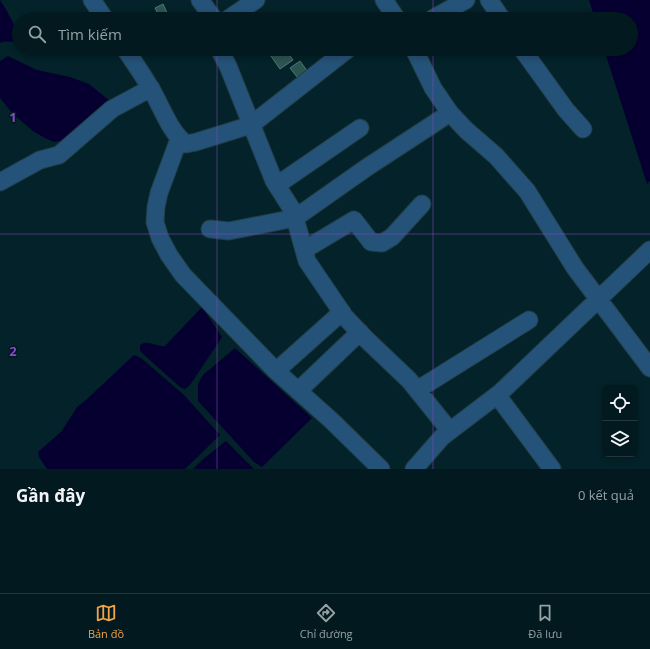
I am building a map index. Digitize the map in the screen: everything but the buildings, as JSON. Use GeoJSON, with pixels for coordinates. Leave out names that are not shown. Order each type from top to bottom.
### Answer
{"type":"FeatureCollection","features":[{"type":"Feature","properties":{"kind":"street"},"geometry":{"type":"LineString","coordinates":[[92,0],[100,12]]}},
{"type":"Feature","properties":{"kind":"street"},"geometry":{"type":"LineString","coordinates":[[200,0],[209,12]]}},
{"type":"Feature","properties":{"kind":"street"},"geometry":{"type":"LineString","coordinates":[[238,12],[256,0]]}},
{"type":"Feature","properties":{"kind":"street"},"geometry":{"type":"LineString","coordinates":[[445,12],[466,0]]}},
{"type":"Feature","properties":{"kind":"street"},"geometry":{"type":"LineString","coordinates":[[488,0],[497,12]]}},
{"type":"Feature","properties":{"kind":"street"},"geometry":{"type":"LineString","coordinates":[[130,56],[151,88],[179,139],[186,144],[251,125],[339,56]]}},
{"type":"Feature","properties":{"kind":"street"},"geometry":{"type":"LineString","coordinates":[[223,56],[277,185],[293,211],[308,261],[345,317],[410,380],[450,431]]}},
{"type":"Feature","properties":{"kind":"street"},"geometry":{"type":"LineString","coordinates":[[417,56],[433,88],[450,113],[466,130],[496,156],[527,191],[575,268],[650,368]]}},
{"type":"Feature","properties":{"kind":"street"},"geometry":{"type":"LineString","coordinates":[[527,56],[566,110],[582,129]]}},
{"type":"Feature","properties":{"kind":"street"},"geometry":{"type":"LineString","coordinates":[[0,182],[40,160],[59,155],[112,108],[151,88]]}},
{"type":"Feature","properties":{"kind":"street"},"geometry":{"type":"LineString","coordinates":[[210,229],[229,231],[295,218],[366,168],[450,113]]}},
{"type":"Feature","properties":{"kind":"street"},"geometry":{"type":"LineString","coordinates":[[277,185],[360,128]]}},
{"type":"Feature","properties":{"kind":"street"},"geometry":{"type":"LineString","coordinates":[[179,139],[159,193],[156,207],[155,222],[160,238],[169,255],[184,275],[276,371],[332,421],[381,469]]}},
{"type":"Feature","properties":{"kind":"street"},"geometry":{"type":"LineString","coordinates":[[304,250],[354,220],[371,242],[382,242],[392,236],[422,204]]}},
{"type":"Feature","properties":{"kind":"street"},"geometry":{"type":"LineString","coordinates":[[414,469],[442,437],[497,395],[650,250]]}},
{"type":"Feature","properties":{"kind":"street"},"geometry":{"type":"LineString","coordinates":[[276,371],[342,312]]}},
{"type":"Feature","properties":{"kind":"street"},"geometry":{"type":"LineString","coordinates":[[417,390],[528,320]]}},
{"type":"Feature","properties":{"kind":"street"},"geometry":{"type":"LineString","coordinates":[[298,391],[360,332]]}},
{"type":"Feature","properties":{"kind":"street"},"geometry":{"type":"LineString","coordinates":[[497,395],[552,469]]}},
{"type":"Feature","properties":{"kind":"shaded area"},"geometry":{"type":"Polygon","coordinates":[[[0,0],[12,20],[12,42],[0,43],[0,0]]]}},
{"type":"Feature","properties":{"kind":"shaded area"},"geometry":{"type":"Polygon","coordinates":[[[589,0],[650,0],[650,181],[647,184],[606,56],[638,56],[638,12],[593,12],[589,0]]]}},
{"type":"Feature","properties":{"kind":"shaded area"},"geometry":{"type":"Polygon","coordinates":[[[8,56],[37,70],[70,77],[89,84],[110,101],[66,140],[54,142],[33,131],[13,114],[0,98],[0,61],[8,56]]]}},
{"type":"Feature","properties":{"kind":"shaded area"},"geometry":{"type":"Polygon","coordinates":[[[202,307],[222,337],[190,385],[185,389],[180,387],[143,354],[140,350],[140,345],[143,343],[149,343],[165,346],[202,307]]]}},
{"type":"Feature","properties":{"kind":"shaded area"},"geometry":{"type":"Polygon","coordinates":[[[235,348],[312,418],[262,467],[254,462],[198,401],[198,384],[203,375],[235,348]]]}},
{"type":"Feature","properties":{"kind":"shaded area"},"geometry":{"type":"Polygon","coordinates":[[[134,355],[141,358],[184,395],[220,435],[185,469],[47,469],[39,457],[38,452],[61,432],[77,407],[134,355]]]}},
{"type":"Feature","properties":{"kind":"shaded area"},"geometry":{"type":"Polygon","coordinates":[[[226,441],[254,469],[193,469],[202,460],[226,441]]]}}]}
